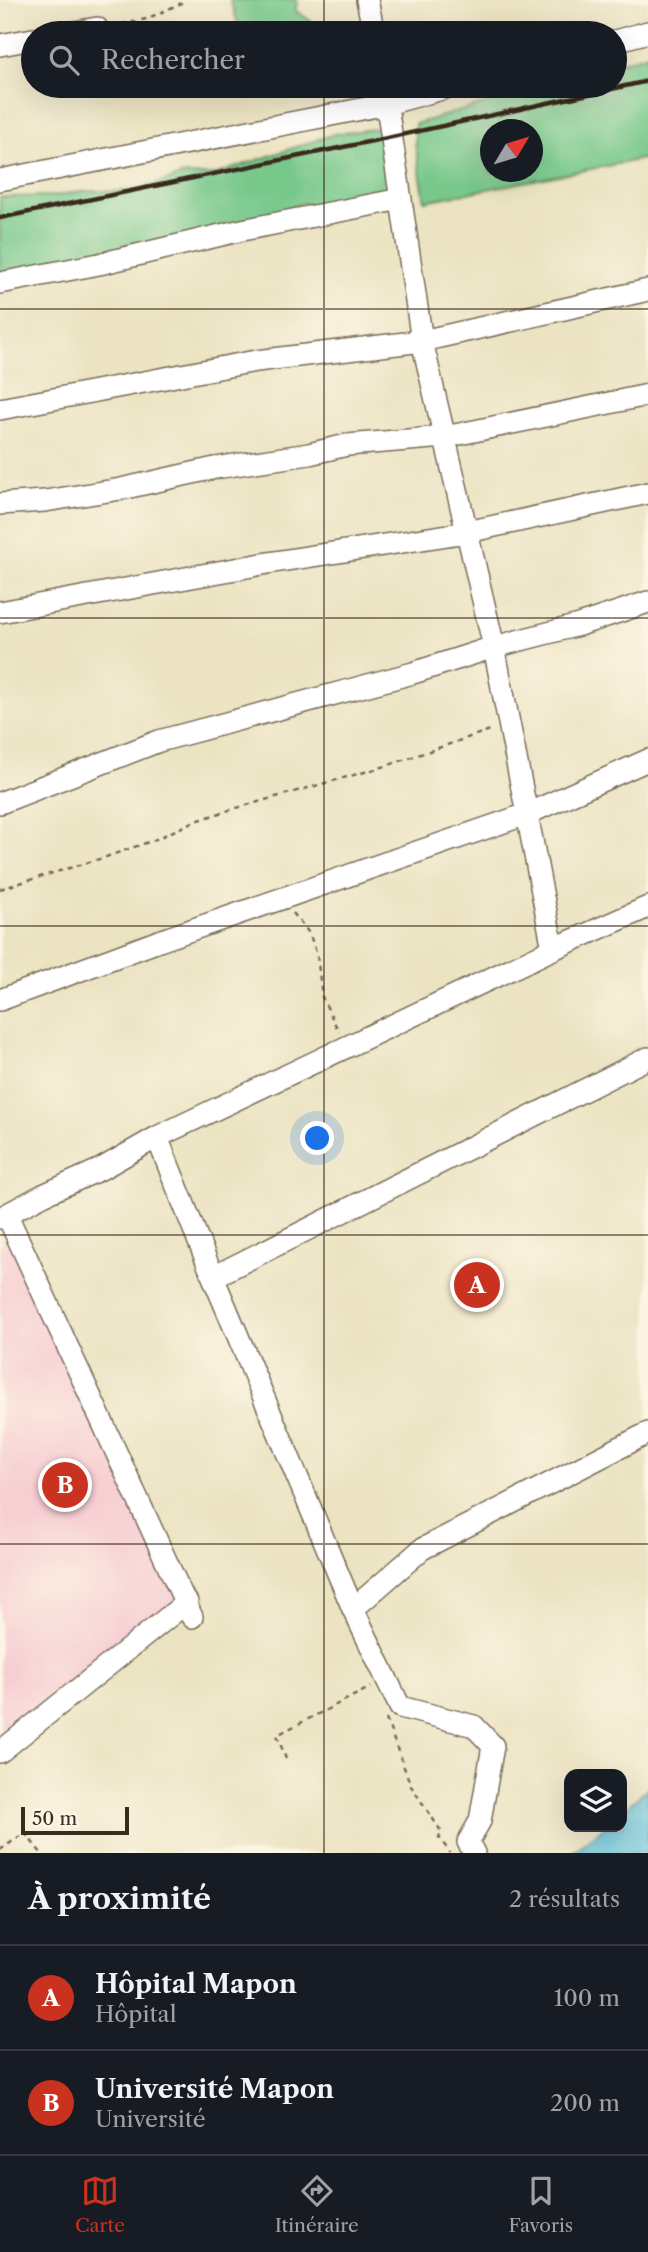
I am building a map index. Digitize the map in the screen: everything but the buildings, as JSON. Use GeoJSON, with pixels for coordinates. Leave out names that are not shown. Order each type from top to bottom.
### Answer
{"type":"FeatureCollection","features":[{"type":"Feature","properties":{"kind":"street"},"geometry":{"type":"LineString","coordinates":[[367,0],[371,21]]}},
{"type":"Feature","properties":{"kind":"street"},"geometry":{"type":"LineString","coordinates":[[627,38],[648,32]]}},
{"type":"Feature","properties":{"kind":"street"},"geometry":{"type":"LineString","coordinates":[[0,45],[21,41]]}},
{"type":"Feature","properties":{"kind":"street"},"geometry":{"type":"LineString","coordinates":[[0,180],[371,98]]}},
{"type":"Feature","properties":{"kind":"street"},"geometry":{"type":"LineString","coordinates":[[385,98],[422,341],[495,647],[552,949]]}},
{"type":"Feature","properties":{"kind":"street"},"geometry":{"type":"LineString","coordinates":[[0,283],[99,264],[242,230],[401,199]]}},
{"type":"Feature","properties":{"kind":"street"},"geometry":{"type":"LineString","coordinates":[[0,409],[256,361],[422,341],[648,290]]}},
{"type":"Feature","properties":{"kind":"street"},"geometry":{"type":"LineString","coordinates":[[0,504],[45,501],[121,489],[215,468],[347,446],[445,437],[648,395]]}},
{"type":"Feature","properties":{"kind":"street"},"geometry":{"type":"LineString","coordinates":[[0,612],[268,563],[467,532],[648,493]]}},
{"type":"Feature","properties":{"kind":"street"},"geometry":{"type":"LineString","coordinates":[[0,803],[159,741],[413,673],[648,602]]}},
{"type":"Feature","properties":{"kind":"street"},"geometry":{"type":"LineString","coordinates":[[0,1000],[159,940],[527,814],[648,760]]}},
{"type":"Feature","properties":{"kind":"street"},"geometry":{"type":"LineString","coordinates":[[0,1752],[190,1610],[4,1216],[346,1047],[552,949],[648,907]]}},
{"type":"Feature","properties":{"kind":"street"},"geometry":{"type":"LineString","coordinates":[[213,1277],[648,1058]]}},
{"type":"Feature","properties":{"kind":"street"},"geometry":{"type":"LineString","coordinates":[[158,1138],[213,1277],[353,1609],[400,1707],[474,1726],[493,1746],[481,1817],[468,1842],[474,1853]]}},
{"type":"Feature","properties":{"kind":"street"},"geometry":{"type":"LineString","coordinates":[[353,1609],[422,1549],[648,1433]]}},
{"type":"Feature","properties":{"kind":"path"},"geometry":{"type":"LineString","coordinates":[[135,21],[182,3]]}},
{"type":"Feature","properties":{"kind":"path"},"geometry":{"type":"LineString","coordinates":[[0,889],[106,857],[226,811],[386,766],[509,723]]}},
{"type":"Feature","properties":{"kind":"path"},"geometry":{"type":"LineString","coordinates":[[282,899],[309,933],[317,954],[322,997],[346,1047]]}},
{"type":"Feature","properties":{"kind":"path"},"geometry":{"type":"LineString","coordinates":[[286,1759],[276,1735],[386,1680]]}},
{"type":"Feature","properties":{"kind":"path"},"geometry":{"type":"LineString","coordinates":[[383,1711],[411,1786],[441,1831],[439,1837],[450,1853]]}},
{"type":"Feature","properties":{"kind":"path"},"geometry":{"type":"LineString","coordinates":[[0,1850],[24,1833],[41,1853]]}},
{"type":"Feature","properties":{"kind":"shaded area"},"geometry":{"type":"Polygon","coordinates":[[[20,1240],[189,1610],[0,1741],[0,1247],[20,1240]]]}},
{"type":"Feature","properties":{"kind":"green space"},"geometry":{"type":"Polygon","coordinates":[[[230,0],[298,0],[295,10],[311,21],[237,21],[230,0]]]}},
{"type":"Feature","properties":{"kind":"green space"},"geometry":{"type":"Polygon","coordinates":[[[648,54],[648,158],[543,178],[543,119],[480,119],[480,182],[524,182],[425,201],[415,143],[415,124],[504,98],[627,98],[627,60],[648,54]]]}},
{"type":"Feature","properties":{"kind":"green space"},"geometry":{"type":"Polygon","coordinates":[[[395,126],[401,197],[318,208],[303,203],[239,226],[0,285],[0,197],[55,196],[81,191],[135,191],[184,175],[214,175],[334,134],[395,126]]]}},
{"type":"Feature","properties":{"kind":"water"},"geometry":{"type":"Polygon","coordinates":[[[648,1788],[648,1853],[572,1853],[598,1832],[627,1832],[627,1807],[648,1788]]]}},
{"type":"Feature","properties":{"kind":"railway"},"geometry":{"type":"LineString","coordinates":[[627,86],[648,81]]}},
{"type":"Feature","properties":{"kind":"railway"},"geometry":{"type":"LineString","coordinates":[[0,218],[570,98]]}},
{"type":"Feature","properties":{"kind":"place","name":"Hôpital Mapon"},"geometry":{"type":"Point","coordinates":[477,1285]}},
{"type":"Feature","properties":{"kind":"place","name":"Université Mapon"},"geometry":{"type":"Point","coordinates":[65,1485]}}]}
